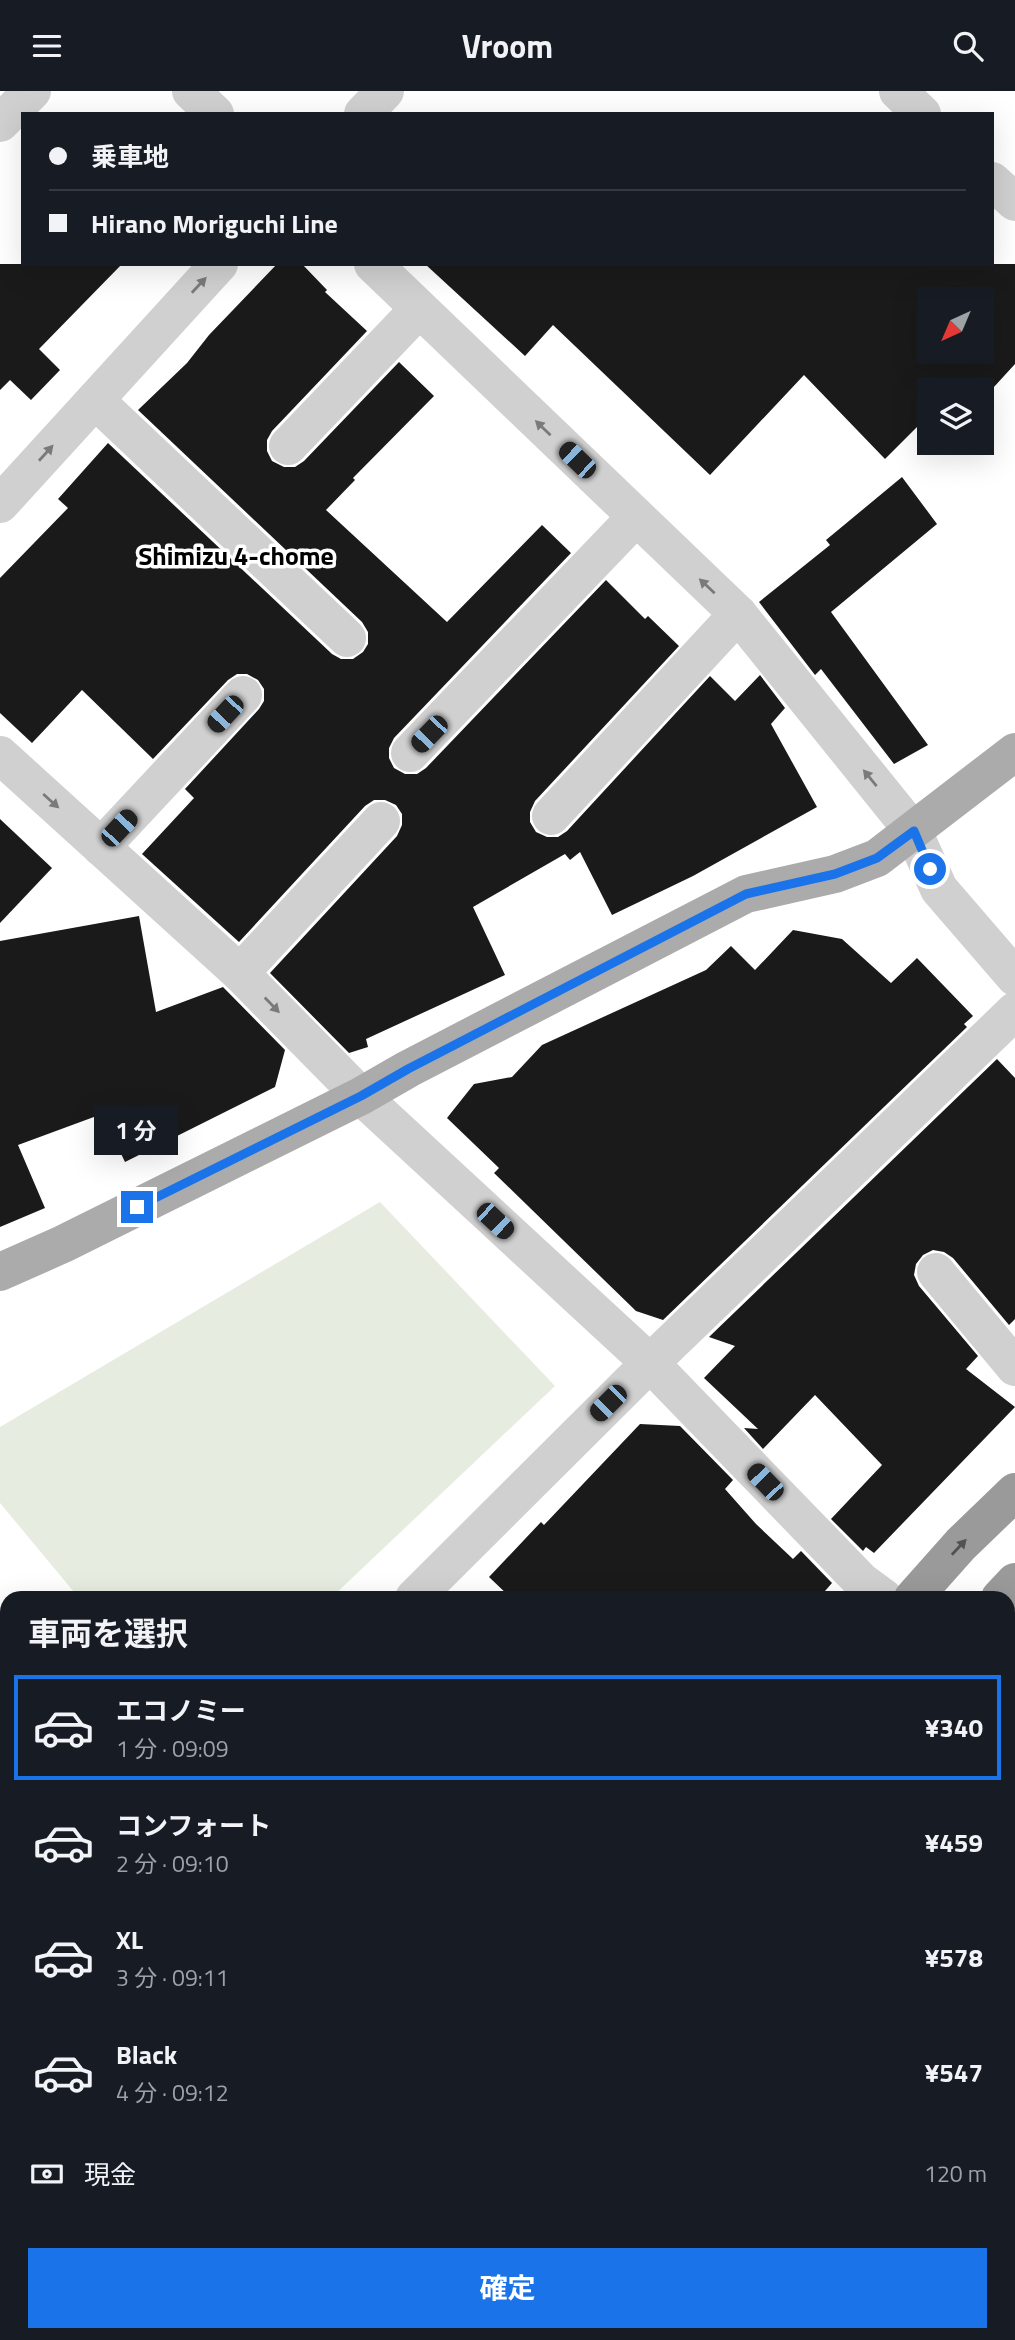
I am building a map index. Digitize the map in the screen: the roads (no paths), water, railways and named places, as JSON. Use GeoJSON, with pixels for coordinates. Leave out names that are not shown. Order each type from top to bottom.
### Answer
{"type":"FeatureCollection","features":[{"type":"Feature","properties":{"kind":"highway"},"geometry":{"type":"LineString","coordinates":[[919,1591],[961,1543],[1015,1492]]}},
{"type":"Feature","properties":{"kind":"main road"},"geometry":{"type":"LineString","coordinates":[[0,1272],[63,1244],[361,1096],[746,894],[835,874],[877,858],[1015,752]]}},
{"type":"Feature","properties":{"kind":"street"},"geometry":{"type":"LineString","coordinates":[[0,123],[32,91]]}},
{"type":"Feature","properties":{"kind":"street"},"geometry":{"type":"LineString","coordinates":[[191,91],[213,112]]}},
{"type":"Feature","properties":{"kind":"street"},"geometry":{"type":"LineString","coordinates":[[365,112],[385,91]]}},
{"type":"Feature","properties":{"kind":"street"},"geometry":{"type":"LineString","coordinates":[[898,91],[920,112]]}},
{"type":"Feature","properties":{"kind":"street"},"geometry":{"type":"LineString","coordinates":[[994,183],[1015,202]]}},
{"type":"Feature","properties":{"kind":"street"},"geometry":{"type":"LineString","coordinates":[[0,504],[217,266]]}},
{"type":"Feature","properties":{"kind":"street"},"geometry":{"type":"LineString","coordinates":[[375,266],[738,614],[914,831],[939,889],[1015,977]]}},
{"type":"Feature","properties":{"kind":"street"},"geometry":{"type":"LineString","coordinates":[[288,446],[419,309]]}},
{"type":"Feature","properties":{"kind":"street"},"geometry":{"type":"LineString","coordinates":[[95,400],[347,638]]}},
{"type":"Feature","properties":{"kind":"street"},"geometry":{"type":"LineString","coordinates":[[410,753],[636,517]]}},
{"type":"Feature","properties":{"kind":"street"},"geometry":{"type":"LineString","coordinates":[[551,816],[738,614]]}},
{"type":"Feature","properties":{"kind":"street"},"geometry":{"type":"LineString","coordinates":[[101,847],[243,695]]}},
{"type":"Feature","properties":{"kind":"street"},"geometry":{"type":"LineString","coordinates":[[0,755],[240,973],[361,1096],[650,1363],[861,1581],[875,1591]]}},
{"type":"Feature","properties":{"kind":"street"},"geometry":{"type":"LineString","coordinates":[[240,973],[381,821]]}},
{"type":"Feature","properties":{"kind":"street"},"geometry":{"type":"LineString","coordinates":[[421,1591],[650,1363],[1015,1011]]}},
{"type":"Feature","properties":{"kind":"street"},"geometry":{"type":"LineString","coordinates":[[936,1272],[1015,1367]]}},
{"type":"Feature","properties":{"kind":"district","name":"Shimizu 4-chome"},"geometry":{"type":"Point","coordinates":[236,555]}}]}
